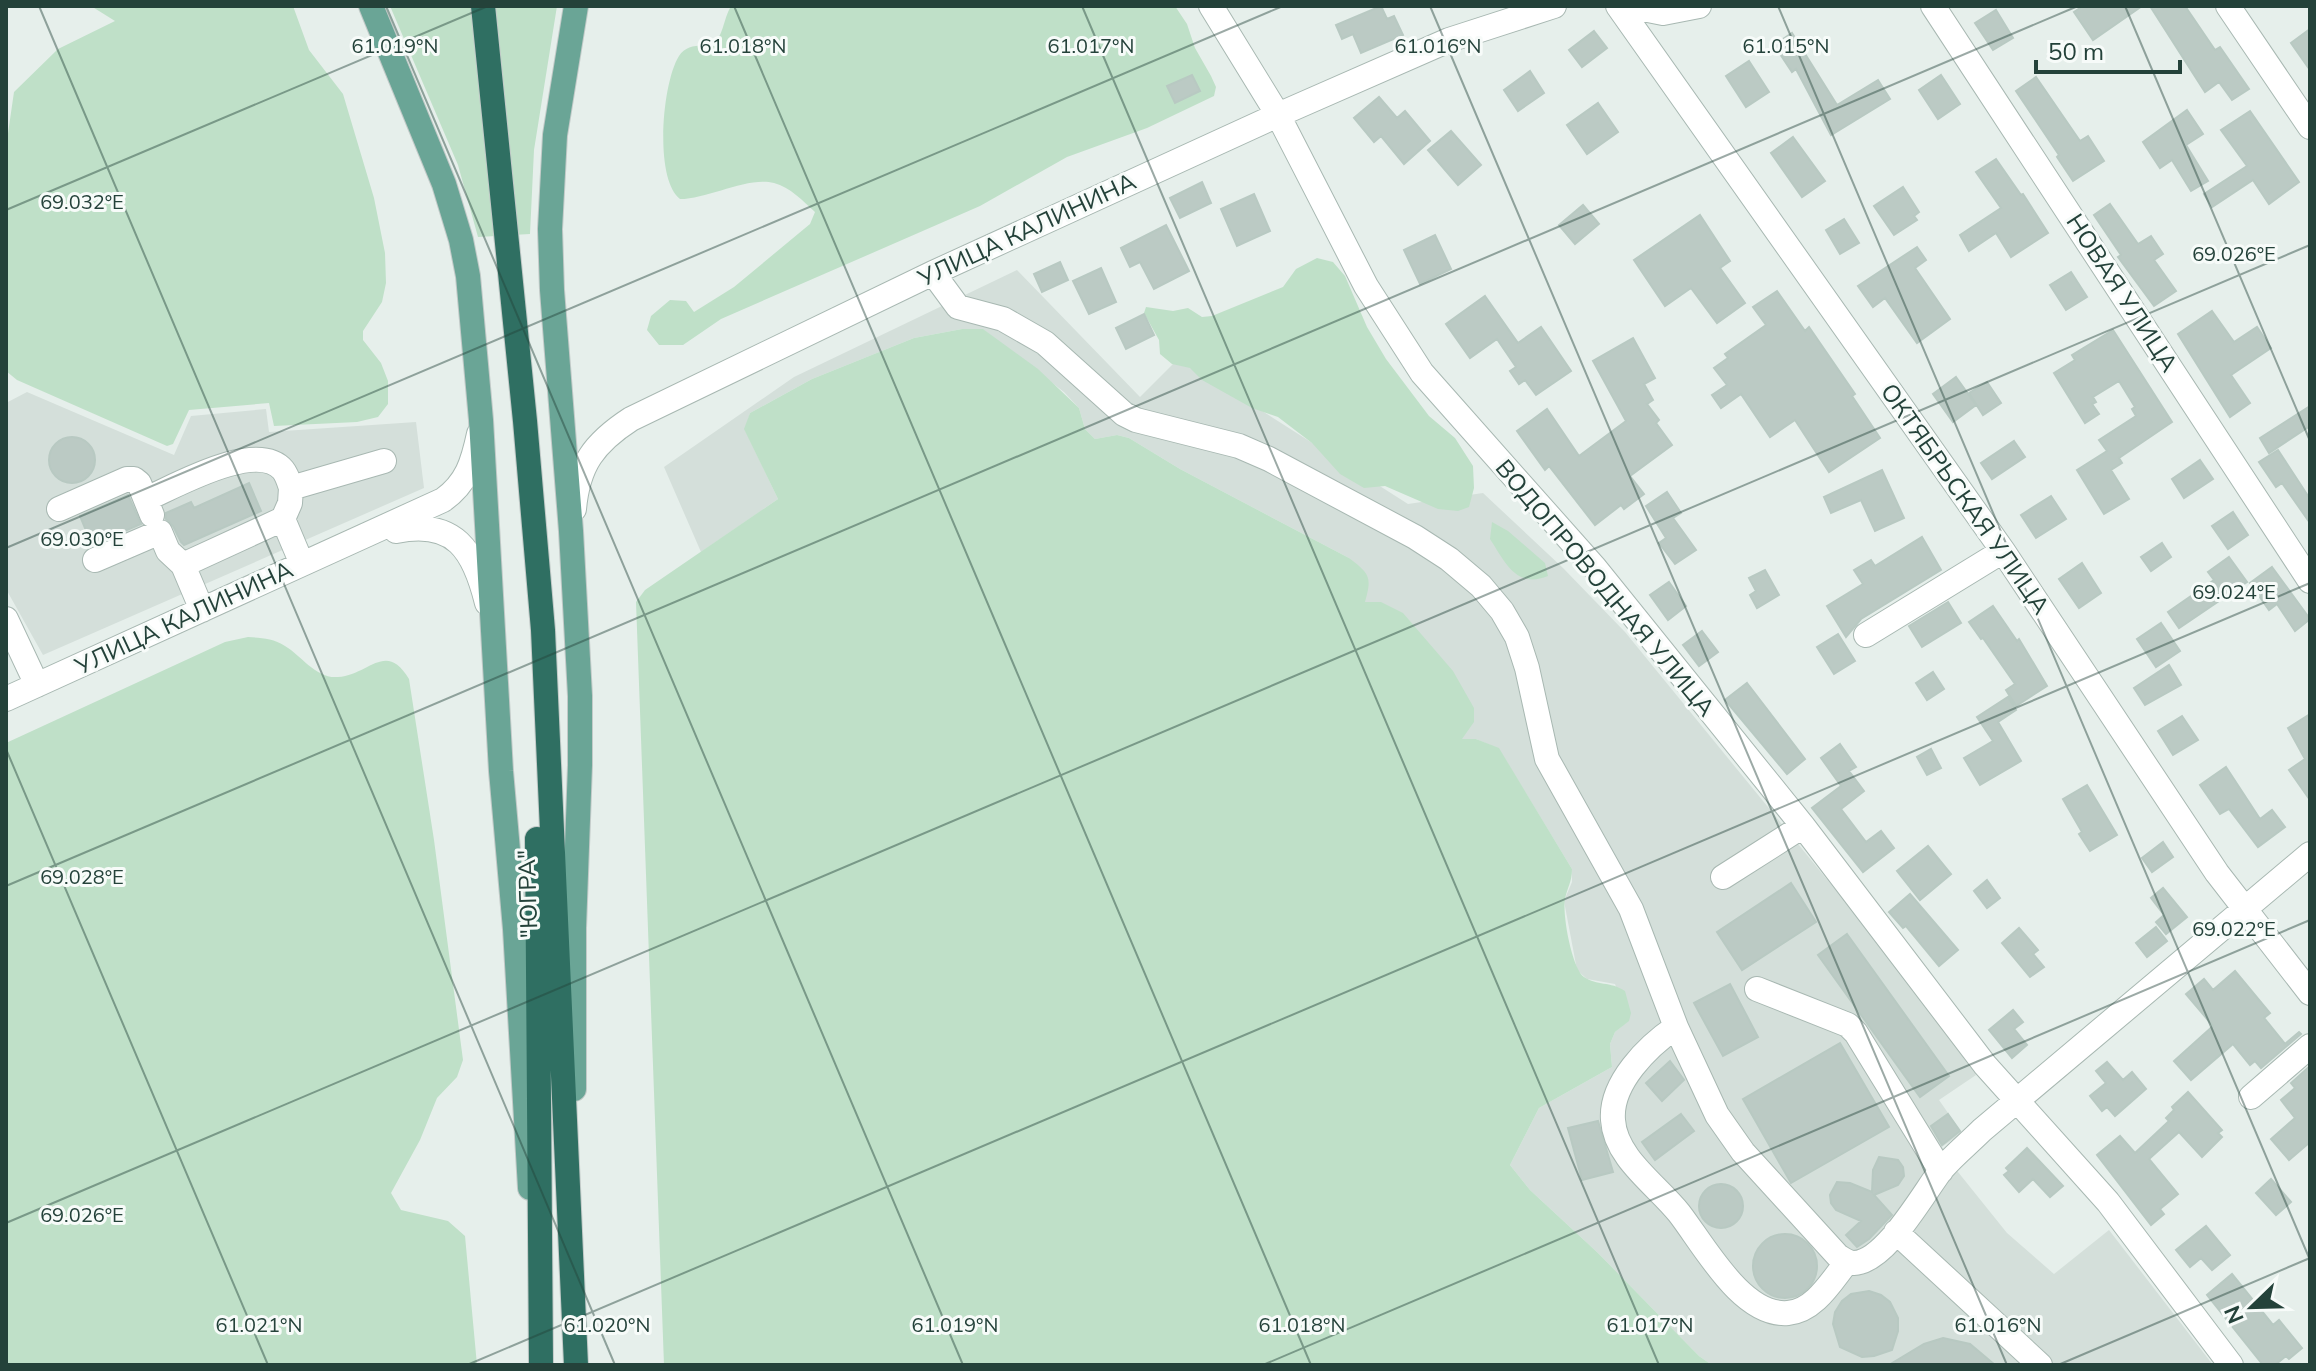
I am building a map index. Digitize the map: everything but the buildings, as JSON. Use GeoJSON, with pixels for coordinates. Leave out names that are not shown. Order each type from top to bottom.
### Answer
{"type":"FeatureCollection","features":[{"type":"Feature","properties":{"kind":"highway","name":"\"ЮГРА\""},"geometry":{"type":"LineString","coordinates":[[483,6],[544,645],[576,1365]]}},
{"type":"Feature","properties":{"kind":"highway","name":"\"ЮГРА\""},"geometry":{"type":"LineString","coordinates":[[525,421],[538,848],[541,1364]]}},
{"type":"Feature","properties":{"kind":"main road"},"geometry":{"type":"LineString","coordinates":[[371,6],[434,160],[461,240],[475,330],[541,1364]]}},
{"type":"Feature","properties":{"kind":"main road"},"geometry":{"type":"LineString","coordinates":[[576,6],[555,135],[550,229],[577,619],[580,765],[574,928],[576,1365]]}},
{"type":"Feature","properties":{"kind":"street","name":"ВОДОПРОВОДНАЯ УЛИЦА"},"geometry":{"type":"LineString","coordinates":[[1211,6],[1278,115],[1366,286],[1422,373],[1595,568],[1803,826],[1985,1065],[2108,1202],[2231,1365]]}},
{"type":"Feature","properties":{"kind":"street","name":"УЛИЦА КАЛИНИНА"},"geometry":{"type":"LineString","coordinates":[[571,531],[581,470],[595,449],[617,428],[933,273],[1278,115],[1449,40],[1554,6]]}},
{"type":"Feature","properties":{"kind":"street","name":"ОКТЯБРЬСКАЯ УЛИЦА"},"geometry":{"type":"LineString","coordinates":[[1618,6],[2003,551],[2208,861],[2310,993]]}},
{"type":"Feature","properties":{"kind":"street"},"geometry":{"type":"LineString","coordinates":[[1628,6],[1663,13],[1699,6]]}},
{"type":"Feature","properties":{"kind":"street","name":"НОВАЯ УЛИЦА"},"geometry":{"type":"LineString","coordinates":[[1933,6],[2310,581]]}},
{"type":"Feature","properties":{"kind":"street"},"geometry":{"type":"LineString","coordinates":[[2228,6],[2310,127]]}},
{"type":"Feature","properties":{"kind":"street"},"geometry":{"type":"LineString","coordinates":[[933,273],[958,307],[1003,319],[1045,343],[1124,414],[1136,420],[1239,446],[1269,459],[1415,537],[1449,559],[1481,586],[1502,611],[1517,637],[1547,759],[1631,909],[1676,1027],[1706,1093],[1728,1132],[1753,1164],[1847,1262],[1864,1260],[1896,1232],[1908,1220],[1941,1171],[1982,1130],[2310,854]]}},
{"type":"Feature","properties":{"kind":"street"},"geometry":{"type":"LineString","coordinates":[[362,538],[453,493],[473,464],[481,420]]}},
{"type":"Feature","properties":{"kind":"street"},"geometry":{"type":"LineString","coordinates":[[146,499],[217,467],[255,461],[273,463],[284,471],[291,488],[290,503],[283,519],[183,565]]}},
{"type":"Feature","properties":{"kind":"street"},"geometry":{"type":"LineString","coordinates":[[291,488],[384,461]]}},
{"type":"Feature","properties":{"kind":"street"},"geometry":{"type":"LineString","coordinates":[[59,509],[127,479],[134,479],[139,483],[168,551],[183,565],[202,610]]}},
{"type":"Feature","properties":{"kind":"street"},"geometry":{"type":"LineString","coordinates":[[283,519],[302,564]]}},
{"type":"Feature","properties":{"kind":"street"},"geometry":{"type":"LineString","coordinates":[[362,538],[428,527],[452,537],[477,569],[494,627]]}},
{"type":"Feature","properties":{"kind":"street"},"geometry":{"type":"LineString","coordinates":[[95,560],[160,532]]}},
{"type":"Feature","properties":{"kind":"street","name":"УЛИЦА КАЛИНИНА"},"geometry":{"type":"LineString","coordinates":[[6,699],[362,538]]}},
{"type":"Feature","properties":{"kind":"street"},"geometry":{"type":"LineString","coordinates":[[1866,635],[2003,551]]}},
{"type":"Feature","properties":{"kind":"street"},"geometry":{"type":"LineString","coordinates":[[6,619],[37,685]]}},
{"type":"Feature","properties":{"kind":"street"},"geometry":{"type":"LineString","coordinates":[[1723,877],[1803,826]]}},
{"type":"Feature","properties":{"kind":"street"},"geometry":{"type":"LineString","coordinates":[[1757,989],[1848,1025],[1856,1033],[1941,1171]]}},
{"type":"Feature","properties":{"kind":"street"},"geometry":{"type":"LineString","coordinates":[[1676,1027],[1654,1044],[1620,1087],[1612,1121],[1625,1151],[1679,1212],[1722,1273],[1738,1289],[1771,1312],[1786,1314],[1809,1306],[1847,1262]]}},
{"type":"Feature","properties":{"kind":"street"},"geometry":{"type":"LineString","coordinates":[[2251,1097],[2310,1046]]}},
{"type":"Feature","properties":{"kind":"street"},"geometry":{"type":"LineString","coordinates":[[1896,1232],[2040,1365]]}},
{"type":"Feature","properties":{"kind":"shaded area"},"geometry":{"type":"Polygon","coordinates":[[[1017,270],[1140,397],[1179,358],[1408,504],[1483,493],[1625,632],[1874,937],[1976,1075],[1939,1100],[1962,1133],[1942,1147],[2007,1233],[2054,1274],[2109,1230],[2213,1365],[1712,1365],[1699,1356],[1598,1253],[1530,1190],[1510,1165],[1539,1108],[1612,1067],[1610,1044],[1615,1032],[1628,1021],[1615,984],[1587,979],[1577,970],[1564,901],[1572,882],[1572,869],[1499,749],[1476,739],[1411,750],[1349,558],[1180,469],[1129,438],[1117,435],[1095,439],[1085,429],[1079,408],[1064,392],[984,330],[962,329],[914,338],[812,379],[750,413],[745,430],[778,499],[701,552],[664,467],[794,377],[1017,270]]]}},
{"type":"Feature","properties":{"kind":"shaded area"},"geometry":{"type":"Polygon","coordinates":[[[27,392],[174,455],[191,416],[266,409],[269,432],[416,422],[424,488],[43,655],[6,589],[6,403],[27,392]]]}},
{"type":"Feature","properties":{"kind":"green space"},"geometry":{"type":"Polygon","coordinates":[[[91,6],[293,6],[309,50],[343,94],[374,198],[385,253],[386,283],[382,302],[363,331],[363,340],[381,363],[388,381],[388,404],[378,417],[357,422],[274,426],[269,403],[189,410],[173,444],[167,446],[17,380],[6,371],[6,147],[14,92],[58,49],[115,21],[91,6]]]}},
{"type":"Feature","properties":{"kind":"green space"},"geometry":{"type":"Polygon","coordinates":[[[390,6],[557,6],[534,150],[530,234],[478,237],[458,165],[390,6]]]}},
{"type":"Feature","properties":{"kind":"green space"},"geometry":{"type":"Polygon","coordinates":[[[731,6],[1175,6],[1187,24],[1195,48],[1216,87],[1214,96],[1147,128],[1067,157],[980,206],[721,319],[683,345],[659,345],[647,330],[651,316],[670,300],[686,301],[694,312],[734,287],[810,224],[815,212],[791,191],[774,183],[740,185],[680,199],[672,188],[666,172],[663,130],[673,69],[685,50],[712,46],[719,37],[731,6]]]}},
{"type":"Feature","properties":{"kind":"green space"},"geometry":{"type":"Polygon","coordinates":[[[1317,258],[1333,262],[1345,276],[1367,327],[1386,359],[1429,416],[1455,438],[1473,466],[1474,488],[1469,507],[1458,511],[1438,509],[1385,486],[1364,488],[1340,474],[1312,443],[1278,417],[1252,408],[1202,380],[1190,368],[1172,364],[1160,354],[1159,340],[1144,313],[1146,307],[1173,311],[1188,308],[1202,317],[1212,316],[1283,287],[1296,269],[1317,258]]]}},
{"type":"Feature","properties":{"kind":"green space"},"geometry":{"type":"Polygon","coordinates":[[[962,329],[983,329],[1038,369],[1079,408],[1085,429],[1095,439],[1117,435],[1129,438],[1180,469],[1349,558],[1368,577],[1365,602],[1381,602],[1403,613],[1453,671],[1474,708],[1474,722],[1462,739],[1476,739],[1499,748],[1572,869],[1565,899],[1565,916],[1572,953],[1580,972],[1589,980],[1625,991],[1631,1013],[1629,1021],[1615,1032],[1610,1044],[1612,1067],[1539,1108],[1510,1165],[1530,1190],[1598,1253],[1699,1356],[1712,1365],[664,1365],[636,602],[645,590],[778,499],[744,429],[750,413],[812,379],[914,338],[962,329]]]}},
{"type":"Feature","properties":{"kind":"green space"},"geometry":{"type":"Polygon","coordinates":[[[1492,522],[1508,531],[1545,563],[1548,576],[1528,579],[1513,571],[1490,539],[1492,522]]]}},
{"type":"Feature","properties":{"kind":"green space"},"geometry":{"type":"Polygon","coordinates":[[[248,637],[280,643],[316,671],[330,677],[349,675],[385,661],[401,668],[409,679],[463,1060],[457,1077],[437,1098],[420,1140],[391,1193],[401,1210],[448,1221],[465,1236],[477,1365],[6,1365],[6,743],[225,642],[248,637]]]}}]}
